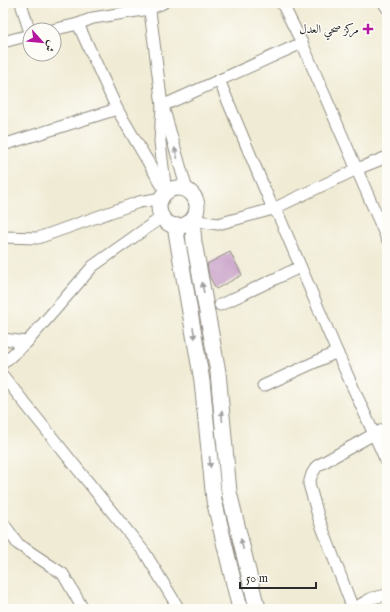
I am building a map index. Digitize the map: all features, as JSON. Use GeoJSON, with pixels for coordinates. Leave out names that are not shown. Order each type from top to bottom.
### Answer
{"type":"FeatureCollection","features":[{"type":"Feature","properties":{"kind":"street"},"geometry":{"type":"LineString","coordinates":[[21,3],[27,22]]}},
{"type":"Feature","properties":{"kind":"street"},"geometry":{"type":"LineString","coordinates":[[62,28],[78,24],[93,18],[163,3]]}},
{"type":"Feature","properties":{"kind":"street"},"geometry":{"type":"LineString","coordinates":[[384,3],[387,8]]}},
{"type":"Feature","properties":{"kind":"street"},"geometry":{"type":"LineString","coordinates":[[286,4],[387,239]]}},
{"type":"Feature","properties":{"kind":"street"},"geometry":{"type":"LineString","coordinates":[[149,6],[162,106],[160,142],[164,195],[160,208],[162,217],[166,221],[175,226],[181,226],[192,220],[218,224],[272,209],[357,169],[387,157]]}},
{"type":"Feature","properties":{"kind":"street"},"geometry":{"type":"LineString","coordinates":[[78,24],[117,109],[164,195]]}},
{"type":"Feature","properties":{"kind":"street"},"geometry":{"type":"LineString","coordinates":[[3,42],[22,36]]}},
{"type":"Feature","properties":{"kind":"street"},"geometry":{"type":"LineString","coordinates":[[162,106],[302,44]]}},
{"type":"Feature","properties":{"kind":"street"},"geometry":{"type":"LineString","coordinates":[[219,80],[272,209],[278,214],[337,352],[387,463]]}},
{"type":"Feature","properties":{"kind":"street"},"geometry":{"type":"LineString","coordinates":[[162,106],[167,118],[187,190],[197,204],[197,210],[192,220],[194,242],[218,372],[229,492],[255,600],[259,609]]}},
{"type":"Feature","properties":{"kind":"street"},"geometry":{"type":"LineString","coordinates":[[3,145],[117,109]]}},
{"type":"Feature","properties":{"kind":"street"},"geometry":{"type":"LineString","coordinates":[[3,237],[38,238],[138,202],[164,195],[176,188],[187,190]]}},
{"type":"Feature","properties":{"kind":"street"},"geometry":{"type":"LineString","coordinates":[[3,363],[27,342],[93,266],[162,217]]}},
{"type":"Feature","properties":{"kind":"street"},"geometry":{"type":"LineString","coordinates":[[175,226],[202,381],[214,500],[240,609]]}},
{"type":"Feature","properties":{"kind":"street"},"geometry":{"type":"LineString","coordinates":[[220,305],[300,266]]}},
{"type":"Feature","properties":{"kind":"street"},"geometry":{"type":"LineString","coordinates":[[3,339],[27,342]]}},
{"type":"Feature","properties":{"kind":"street"},"geometry":{"type":"LineString","coordinates":[[263,386],[337,352]]}},
{"type":"Feature","properties":{"kind":"street"},"geometry":{"type":"LineString","coordinates":[[3,376],[145,553],[179,609]]}},
{"type":"Feature","properties":{"kind":"street"},"geometry":{"type":"LineString","coordinates":[[387,428],[317,466],[312,474],[309,484],[319,519],[355,608],[372,598],[387,595]]}},
{"type":"Feature","properties":{"kind":"street"},"geometry":{"type":"LineString","coordinates":[[3,523],[18,544],[63,574],[83,609]]}},
{"type":"Feature","properties":{"kind":"building"},"geometry":{"type":"Polygon","coordinates":[[[230,252],[242,275],[216,289],[209,276],[207,264],[230,252]]]}},
{"type":"Feature","properties":{"kind":"place","name":"مركز صحي العدل"},"geometry":{"type":"Point","coordinates":[368,29]}}]}
